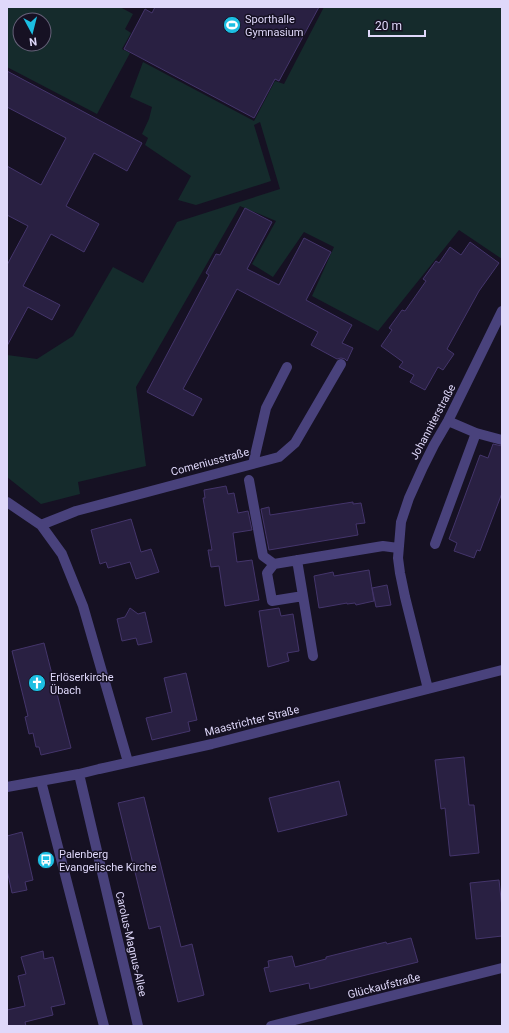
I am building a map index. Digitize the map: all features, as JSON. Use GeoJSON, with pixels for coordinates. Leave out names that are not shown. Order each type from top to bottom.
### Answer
{"type":"FeatureCollection","features":[{"type":"Feature","properties":{"kind":"street","name":"Johanniterstraße"},"geometry":{"type":"LineString","coordinates":[[428,689],[405,597],[399,566],[398,548],[401,522],[409,498],[434,445],[448,421],[502,311]]}},
{"type":"Feature","properties":{"kind":"street","name":"Comeniusstraße"},"geometry":{"type":"LineString","coordinates":[[41,525],[76,511],[279,457],[295,443],[341,364]]}},
{"type":"Feature","properties":{"kind":"street"},"geometry":{"type":"LineString","coordinates":[[253,464],[266,408],[288,367]]}},
{"type":"Feature","properties":{"kind":"street"},"geometry":{"type":"LineString","coordinates":[[448,421],[476,433],[502,440]]}},
{"type":"Feature","properties":{"kind":"street"},"geometry":{"type":"LineString","coordinates":[[435,544],[476,433]]}},
{"type":"Feature","properties":{"kind":"street"},"geometry":{"type":"LineString","coordinates":[[249,480],[263,556],[274,564],[383,546],[398,548]]}},
{"type":"Feature","properties":{"kind":"street"},"geometry":{"type":"LineString","coordinates":[[7,502],[41,525],[62,554],[84,606],[128,762]]}},
{"type":"Feature","properties":{"kind":"street"},"geometry":{"type":"LineString","coordinates":[[297,560],[313,656]]}},
{"type":"Feature","properties":{"kind":"street"},"geometry":{"type":"LineString","coordinates":[[274,564],[268,573],[272,601],[303,596]]}},
{"type":"Feature","properties":{"kind":"street","name":"Maastrichter Straße"},"geometry":{"type":"LineString","coordinates":[[7,788],[79,774],[219,742],[502,670]]}},
{"type":"Feature","properties":{"kind":"street","name":"Carolus-Magnus-Allee"},"geometry":{"type":"LineString","coordinates":[[79,774],[138,1026]]}},
{"type":"Feature","properties":{"kind":"street"},"geometry":{"type":"LineString","coordinates":[[41,781],[104,1026]]}},
{"type":"Feature","properties":{"kind":"street","name":"Glückaufstraße"},"geometry":{"type":"LineString","coordinates":[[271,1026],[502,968]]}},
{"type":"Feature","properties":{"kind":"green space"},"geometry":{"type":"Polygon","coordinates":[[[7,7],[120,7],[133,14],[125,29],[131,33],[122,49],[130,53],[97,114],[7,67],[7,7]]]}},
{"type":"Feature","properties":{"kind":"green space"},"geometry":{"type":"Polygon","coordinates":[[[324,7],[502,7],[502,259],[459,230],[378,331],[312,296],[334,247],[304,232],[273,277],[252,264],[276,221],[240,206],[136,387],[146,466],[78,482],[80,494],[41,504],[7,477],[7,355],[37,359],[73,336],[113,267],[143,283],[177,222],[280,189],[260,122],[254,125],[271,181],[196,205],[178,200],[191,176],[145,145],[148,138],[142,134],[149,119],[152,107],[130,97],[143,62],[254,121],[275,81],[284,84],[324,7]]]}},
{"type":"Feature","properties":{"kind":"building"},"geometry":{"type":"Polygon","coordinates":[[[155,7],[319,7],[279,81],[275,79],[254,118],[124,49],[145,9],[152,13],[155,7]]]}},
{"type":"Feature","properties":{"kind":"building"},"geometry":{"type":"Polygon","coordinates":[[[7,71],[142,143],[127,171],[94,153],[66,206],[99,224],[84,252],[51,234],[23,286],[60,305],[52,320],[28,307],[7,346],[7,265],[28,226],[7,215],[7,166],[41,185],[66,138],[7,107],[7,71]]]}},
{"type":"Feature","properties":{"kind":"building"},"geometry":{"type":"Polygon","coordinates":[[[245,208],[272,222],[247,269],[279,285],[304,238],[331,252],[306,300],[352,325],[342,343],[353,348],[347,361],[341,358],[337,359],[311,345],[318,332],[237,289],[183,389],[202,399],[193,416],[147,392],[209,275],[206,273],[216,254],[220,255],[245,208]]]}},
{"type":"Feature","properties":{"kind":"building"},"geometry":{"type":"Polygon","coordinates":[[[470,242],[499,263],[479,291],[447,349],[454,354],[443,370],[438,367],[425,390],[410,382],[414,375],[399,367],[403,362],[381,346],[392,330],[389,328],[402,310],[405,311],[426,281],[423,279],[436,261],[439,263],[450,247],[461,255],[470,242]]]}},
{"type":"Feature","properties":{"kind":"building"},"geometry":{"type":"Polygon","coordinates":[[[493,444],[502,446],[502,493],[480,551],[477,550],[474,558],[454,551],[457,543],[449,539],[480,455],[488,458],[493,444]]]}},
{"type":"Feature","properties":{"kind":"building"},"geometry":{"type":"Polygon","coordinates":[[[226,486],[228,494],[234,493],[238,513],[248,511],[252,530],[233,533],[237,562],[252,560],[259,600],[225,606],[219,566],[211,567],[208,550],[212,550],[203,498],[205,498],[204,490],[226,486]]]}},
{"type":"Feature","properties":{"kind":"building"},"geometry":{"type":"Polygon","coordinates":[[[353,502],[353,504],[361,503],[365,523],[356,524],[358,535],[269,550],[261,509],[269,507],[270,515],[353,502]]]}},
{"type":"Feature","properties":{"kind":"building"},"geometry":{"type":"Polygon","coordinates":[[[131,519],[141,552],[151,549],[159,572],[136,579],[130,562],[108,568],[106,562],[100,564],[91,530],[131,519]]]}},
{"type":"Feature","properties":{"kind":"building"},"geometry":{"type":"Polygon","coordinates":[[[369,570],[374,601],[356,605],[355,603],[347,603],[319,608],[314,576],[333,572],[334,576],[369,570]]]}},
{"type":"Feature","properties":{"kind":"building"},"geometry":{"type":"Polygon","coordinates":[[[387,585],[391,605],[376,607],[372,588],[387,585]]]}},
{"type":"Feature","properties":{"kind":"building"},"geometry":{"type":"Polygon","coordinates":[[[130,608],[138,614],[145,612],[152,642],[138,645],[136,638],[122,641],[117,619],[125,617],[130,608]]]}},
{"type":"Feature","properties":{"kind":"building"},"geometry":{"type":"Polygon","coordinates":[[[279,608],[281,616],[293,614],[299,651],[287,653],[289,661],[268,667],[259,611],[279,608]]]}},
{"type":"Feature","properties":{"kind":"building","name":"Erlöserkirche Übach"},"geometry":{"type":"Polygon","coordinates":[[[44,643],[71,748],[41,755],[39,747],[36,747],[33,733],[29,734],[25,717],[28,716],[12,651],[44,643]]]}},
{"type":"Feature","properties":{"kind":"building"},"geometry":{"type":"Polygon","coordinates":[[[186,673],[197,720],[188,722],[190,731],[152,740],[146,718],[172,712],[164,678],[186,673]]]}},
{"type":"Feature","properties":{"kind":"building"},"geometry":{"type":"Polygon","coordinates":[[[464,757],[469,805],[474,805],[479,853],[450,856],[445,808],[441,809],[435,760],[464,757]]]}},
{"type":"Feature","properties":{"kind":"building"},"geometry":{"type":"Polygon","coordinates":[[[339,781],[347,815],[278,832],[269,798],[339,781]]]}},
{"type":"Feature","properties":{"kind":"building"},"geometry":{"type":"Polygon","coordinates":[[[144,797],[181,947],[192,944],[204,995],[178,1002],[160,926],[149,929],[118,803],[144,797]]]}},
{"type":"Feature","properties":{"kind":"building"},"geometry":{"type":"Polygon","coordinates":[[[22,832],[33,880],[25,882],[27,890],[12,893],[7,870],[7,836],[22,832]]]}},
{"type":"Feature","properties":{"kind":"building"},"geometry":{"type":"Polygon","coordinates":[[[499,880],[502,908],[502,936],[476,939],[470,883],[499,880]]]}},
{"type":"Feature","properties":{"kind":"building"},"geometry":{"type":"Polygon","coordinates":[[[411,938],[418,962],[310,989],[309,983],[270,992],[264,968],[269,967],[268,961],[292,956],[295,967],[326,959],[326,957],[386,942],[387,944],[411,938]]]}},
{"type":"Feature","properties":{"kind":"building"},"geometry":{"type":"Polygon","coordinates":[[[43,951],[44,959],[53,957],[65,1004],[51,1007],[53,1015],[25,1022],[26,1026],[7,1026],[7,1010],[25,1006],[18,976],[26,974],[21,957],[43,951]]]}},
{"type":"Feature","properties":{"kind":"place","name":"Sporthalle Gymnasium"},"geometry":{"type":"Point","coordinates":[232,25]}},
{"type":"Feature","properties":{"kind":"place","name":"Erlöserkirche Übach"},"geometry":{"type":"Point","coordinates":[37,683]}},
{"type":"Feature","properties":{"kind":"place","name":"Palenberg Evangelische Kirche"},"geometry":{"type":"Point","coordinates":[46,860]}}]}
